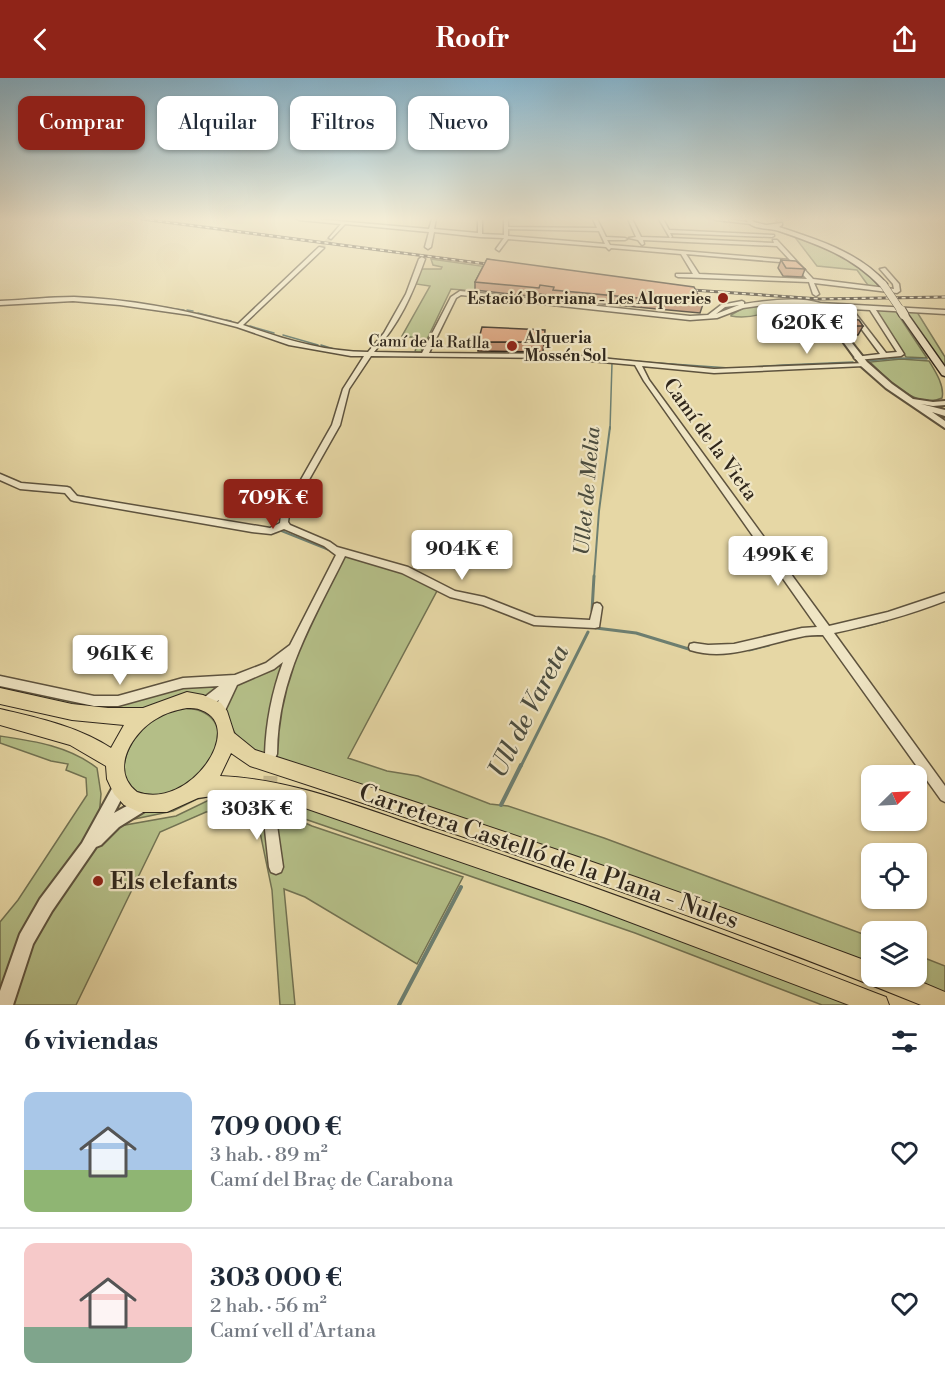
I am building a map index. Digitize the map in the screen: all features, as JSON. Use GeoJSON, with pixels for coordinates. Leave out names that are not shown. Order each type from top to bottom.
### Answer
{"type":"FeatureCollection","features":[{"type":"Feature","properties":{"kind":"main road"},"geometry":{"type":"LineString","coordinates":[[858,262],[872,272],[883,284],[945,373]]}},
{"type":"Feature","properties":{"kind":"main road"},"geometry":{"type":"LineString","coordinates":[[938,364],[945,380]]}},
{"type":"Feature","properties":{"kind":"main road"},"geometry":{"type":"LineString","coordinates":[[0,696],[83,716],[115,718],[146,716]]}},
{"type":"Feature","properties":{"kind":"main road"},"geometry":{"type":"LineString","coordinates":[[187,700],[212,708],[224,724],[226,737],[222,755],[212,773],[196,789],[170,802],[143,804],[130,798],[120,788],[115,776],[115,761],[126,736],[146,716],[166,705],[187,700]]}},
{"type":"Feature","properties":{"kind":"main road"},"geometry":{"type":"LineString","coordinates":[[0,717],[65,732],[95,746],[115,761]]}},
{"type":"Feature","properties":{"kind":"main road","name":"Carretera Castelló de la Plana - Nules"},"geometry":{"type":"LineString","coordinates":[[226,737],[250,757],[481,832],[720,916],[861,970]]}},
{"type":"Feature","properties":{"kind":"main road","name":"Carretera Castelló de la Plana - Nules"},"geometry":{"type":"LineString","coordinates":[[196,789],[211,785],[246,786],[333,809],[628,909],[878,1005]]}},
{"type":"Feature","properties":{"kind":"main road"},"geometry":{"type":"LineString","coordinates":[[905,987],[945,1003]]}},
{"type":"Feature","properties":{"kind":"street"},"geometry":{"type":"LineString","coordinates":[[239,326],[306,262]]}},
{"type":"Feature","properties":{"kind":"street"},"geometry":{"type":"LineString","coordinates":[[285,525],[285,515],[336,424],[346,389],[387,334],[409,294],[421,262]]}},
{"type":"Feature","properties":{"kind":"street"},"geometry":{"type":"LineString","coordinates":[[687,262],[697,276]]}},
{"type":"Feature","properties":{"kind":"street"},"geometry":{"type":"LineString","coordinates":[[778,262],[805,265]]}},
{"type":"Feature","properties":{"kind":"street"},"geometry":{"type":"LineString","coordinates":[[796,264],[811,281],[816,294]]}},
{"type":"Feature","properties":{"kind":"street"},"geometry":{"type":"LineString","coordinates":[[678,275],[811,281],[897,291],[896,284],[883,269]]}},
{"type":"Feature","properties":{"kind":"street"},"geometry":{"type":"LineString","coordinates":[[425,354],[454,297],[460,293],[686,318],[727,313],[734,306]]}},
{"type":"Feature","properties":{"kind":"street","name":"Camí de la Ratlla"},"geometry":{"type":"LineString","coordinates":[[0,303],[63,299],[89,300],[190,313],[289,343],[339,352],[558,356],[714,371],[864,364]]}},
{"type":"Feature","properties":{"kind":"street"},"geometry":{"type":"LineString","coordinates":[[713,302],[727,313]]}},
{"type":"Feature","properties":{"kind":"street"},"geometry":{"type":"LineString","coordinates":[[713,316],[720,307],[770,302],[811,302],[819,305],[945,312]]}},
{"type":"Feature","properties":{"kind":"street"},"geometry":{"type":"LineString","coordinates":[[819,305],[857,358],[945,425]]}},
{"type":"Feature","properties":{"kind":"street"},"geometry":{"type":"LineString","coordinates":[[847,306],[884,355]]}},
{"type":"Feature","properties":{"kind":"street"},"geometry":{"type":"LineString","coordinates":[[857,358],[901,354],[872,307]]}},
{"type":"Feature","properties":{"kind":"street","name":"Camí de la Vieta"},"geometry":{"type":"LineString","coordinates":[[638,364],[646,380],[945,796]]}},
{"type":"Feature","properties":{"kind":"street"},"geometry":{"type":"LineString","coordinates":[[907,398],[944,406]]}},
{"type":"Feature","properties":{"kind":"street"},"geometry":{"type":"LineString","coordinates":[[915,404],[944,406]]}},
{"type":"Feature","properties":{"kind":"street"},"geometry":{"type":"LineString","coordinates":[[0,477],[20,486],[67,490],[74,498],[176,514],[234,526],[271,531],[285,525],[337,550],[405,570],[453,594],[484,602],[534,621],[595,624],[597,608]]}},
{"type":"Feature","properties":{"kind":"street"},"geometry":{"type":"LineString","coordinates":[[271,754],[271,728],[277,693],[294,648],[341,554],[337,550]]}},
{"type":"Feature","properties":{"kind":"street"},"geometry":{"type":"LineString","coordinates":[[694,647],[721,651],[757,645],[800,632],[826,631],[872,621],[945,597]]}},
{"type":"Feature","properties":{"kind":"street"},"geometry":{"type":"LineString","coordinates":[[0,681],[94,701],[118,701],[183,683],[235,680],[270,666],[294,648]]}},
{"type":"Feature","properties":{"kind":"street"},"geometry":{"type":"LineString","coordinates":[[212,708],[235,680]]}},
{"type":"Feature","properties":{"kind":"street"},"geometry":{"type":"LineString","coordinates":[[4,1005],[26,940],[46,905],[87,848],[120,788]]}},
{"type":"Feature","properties":{"kind":"street"},"geometry":{"type":"LineString","coordinates":[[87,848],[114,822],[143,804]]}},
{"type":"Feature","properties":{"kind":"street"},"geometry":{"type":"LineString","coordinates":[[269,811],[276,867]]}},
{"type":"Feature","properties":{"kind":"green space"},"geometry":{"type":"Polygon","coordinates":[[[432,262],[454,262],[488,267],[474,291],[451,289],[421,352],[415,352],[418,338],[402,336],[430,286],[416,284],[421,269],[441,269],[442,267],[433,265],[432,262]]]}},
{"type":"Feature","properties":{"kind":"green space"},"geometry":{"type":"Polygon","coordinates":[[[814,262],[852,262],[864,271],[882,290],[870,288],[857,270],[817,266],[814,262]]]}},
{"type":"Feature","properties":{"kind":"green space"},"geometry":{"type":"Polygon","coordinates":[[[787,305],[753,316],[731,316],[745,307],[787,305]]]}},
{"type":"Feature","properties":{"kind":"green space"},"geometry":{"type":"Polygon","coordinates":[[[875,309],[895,310],[927,358],[906,357],[875,309]]]}},
{"type":"Feature","properties":{"kind":"green space"},"geometry":{"type":"Polygon","coordinates":[[[904,311],[917,312],[945,357],[945,371],[904,311]]]}},
{"type":"Feature","properties":{"kind":"green space"},"geometry":{"type":"Polygon","coordinates":[[[901,359],[929,361],[941,384],[942,398],[932,401],[912,396],[893,384],[870,362],[901,359]]]}},
{"type":"Feature","properties":{"kind":"green space"},"geometry":{"type":"Polygon","coordinates":[[[343,553],[405,572],[438,589],[348,758],[387,771],[418,776],[490,804],[508,806],[604,838],[861,933],[861,963],[265,756],[238,738],[225,710],[238,682],[289,656],[278,693],[343,553]]]}},
{"type":"Feature","properties":{"kind":"green space"},"geometry":{"type":"Polygon","coordinates":[[[0,682],[93,702],[169,688],[228,682],[209,698],[144,709],[96,712],[0,690],[0,682]]]}},
{"type":"Feature","properties":{"kind":"green space"},"geometry":{"type":"Polygon","coordinates":[[[178,708],[201,711],[214,721],[218,736],[214,753],[204,769],[189,783],[171,793],[150,795],[136,791],[128,783],[124,773],[125,762],[135,737],[152,719],[178,708]]]}},
{"type":"Feature","properties":{"kind":"green space"},"geometry":{"type":"Polygon","coordinates":[[[0,736],[51,746],[75,754],[97,768],[101,794],[99,817],[33,915],[11,957],[0,993],[0,922],[18,900],[87,795],[86,778],[66,770],[68,764],[51,761],[0,743],[0,736]]]}},
{"type":"Feature","properties":{"kind":"green space"},"geometry":{"type":"Polygon","coordinates":[[[206,792],[277,798],[410,841],[858,1005],[822,1005],[635,933],[302,818],[266,801],[219,795],[197,799],[173,811],[125,821],[132,815],[206,792]]]}},
{"type":"Feature","properties":{"kind":"green space"},"geometry":{"type":"Polygon","coordinates":[[[209,800],[264,805],[312,826],[463,877],[417,964],[305,897],[284,889],[295,1005],[280,1005],[272,890],[255,808],[206,812],[160,832],[76,1005],[12,1005],[28,955],[39,931],[90,852],[114,827],[176,816],[209,800]]]}},
{"type":"Feature","properties":{"kind":"green space"},"geometry":{"type":"Polygon","coordinates":[[[927,959],[945,966],[945,994],[926,987],[927,959]]]}},
{"type":"Feature","properties":{"kind":"building"},"geometry":{"type":"Polygon","coordinates":[[[485,262],[511,262],[694,287],[703,304],[553,290],[554,287],[540,285],[539,288],[475,282],[485,262]]]}},
{"type":"Feature","properties":{"kind":"building"},"geometry":{"type":"Polygon","coordinates":[[[782,262],[797,262],[805,269],[786,268],[782,262]]]}},
{"type":"Feature","properties":{"kind":"building"},"geometry":{"type":"Polygon","coordinates":[[[849,319],[859,320],[863,326],[854,326],[849,319]]]}},
{"type":"Feature","properties":{"kind":"building"},"geometry":{"type":"Polygon","coordinates":[[[482,327],[545,330],[544,342],[478,342],[482,327]]]}},
{"type":"Feature","properties":{"kind":"waterway"},"geometry":{"type":"LineString","coordinates":[[55,297],[63,297]]}},
{"type":"Feature","properties":{"kind":"waterway"},"geometry":{"type":"LineString","coordinates":[[65,297],[79,297]]}},
{"type":"Feature","properties":{"kind":"waterway"},"geometry":{"type":"LineString","coordinates":[[162,307],[171,308]]}},
{"type":"Feature","properties":{"kind":"waterway"},"geometry":{"type":"LineString","coordinates":[[176,309],[184,310]]}},
{"type":"Feature","properties":{"kind":"waterway"},"geometry":{"type":"LineString","coordinates":[[187,310],[193,311]]}},
{"type":"Feature","properties":{"kind":"waterway"},"geometry":{"type":"LineString","coordinates":[[198,313],[213,317]]}},
{"type":"Feature","properties":{"kind":"waterway"},"geometry":{"type":"LineString","coordinates":[[226,320],[231,321]]}},
{"type":"Feature","properties":{"kind":"waterway"},"geometry":{"type":"LineString","coordinates":[[250,326],[274,333]]}},
{"type":"Feature","properties":{"kind":"waterway"},"geometry":{"type":"LineString","coordinates":[[283,335],[318,345]]}},
{"type":"Feature","properties":{"kind":"waterway"},"geometry":{"type":"LineString","coordinates":[[321,345],[337,350]]}},
{"type":"Feature","properties":{"kind":"waterway"},"geometry":{"type":"LineString","coordinates":[[349,351],[370,352]]}},
{"type":"Feature","properties":{"kind":"waterway"},"geometry":{"type":"LineString","coordinates":[[381,352],[399,352]]}},
{"type":"Feature","properties":{"kind":"waterway"},"geometry":{"type":"LineString","coordinates":[[402,352],[415,352]]}},
{"type":"Feature","properties":{"kind":"waterway"},"geometry":{"type":"LineString","coordinates":[[431,353],[457,353]]}},
{"type":"Feature","properties":{"kind":"waterway"},"geometry":{"type":"LineString","coordinates":[[463,353],[476,353]]}},
{"type":"Feature","properties":{"kind":"waterway"},"geometry":{"type":"LineString","coordinates":[[477,353],[505,353]]}},
{"type":"Feature","properties":{"kind":"waterway"},"geometry":{"type":"LineString","coordinates":[[511,353],[544,354]]}},
{"type":"Feature","properties":{"kind":"waterway"},"geometry":{"type":"LineString","coordinates":[[545,354],[559,354]]}},
{"type":"Feature","properties":{"kind":"waterway"},"geometry":{"type":"LineString","coordinates":[[565,355],[574,356]]}},
{"type":"Feature","properties":{"kind":"waterway"},"geometry":{"type":"LineString","coordinates":[[575,356],[616,359]]}},
{"type":"Feature","properties":{"kind":"waterway"},"geometry":{"type":"LineString","coordinates":[[868,361],[899,358],[927,359]]}},
{"type":"Feature","properties":{"kind":"waterway"},"geometry":{"type":"LineString","coordinates":[[625,360],[655,363]]}},
{"type":"Feature","properties":{"kind":"waterway"},"geometry":{"type":"LineString","coordinates":[[750,367],[853,362]]}},
{"type":"Feature","properties":{"kind":"waterway","name":"Ullet de Melia"},"geometry":{"type":"LineString","coordinates":[[610,429],[612,363]]}},
{"type":"Feature","properties":{"kind":"waterway"},"geometry":{"type":"LineString","coordinates":[[658,363],[729,368]]}},
{"type":"Feature","properties":{"kind":"waterway","name":"Ullet de Melia"},"geometry":{"type":"LineString","coordinates":[[594,578],[599,511],[610,427]]}},
{"type":"Feature","properties":{"kind":"waterway"},"geometry":{"type":"LineString","coordinates":[[29,490],[56,492]]}},
{"type":"Feature","properties":{"kind":"waterway"},"geometry":{"type":"LineString","coordinates":[[75,495],[90,498]]}},
{"type":"Feature","properties":{"kind":"waterway"},"geometry":{"type":"LineString","coordinates":[[279,530],[329,550]]}},
{"type":"Feature","properties":{"kind":"waterway","name":"Ullet de Melia"},"geometry":{"type":"LineString","coordinates":[[592,611],[594,576]]}},
{"type":"Feature","properties":{"kind":"waterway"},"geometry":{"type":"LineString","coordinates":[[860,627],[887,620]]}},
{"type":"Feature","properties":{"kind":"waterway"},"geometry":{"type":"LineString","coordinates":[[596,628],[636,633],[692,650]]}},
{"type":"Feature","properties":{"kind":"waterway","name":"Ull de Vareta"},"geometry":{"type":"LineString","coordinates":[[521,766],[588,632]]}},
{"type":"Feature","properties":{"kind":"waterway"},"geometry":{"type":"LineString","coordinates":[[749,650],[769,645]]}},
{"type":"Feature","properties":{"kind":"waterway","name":"Ull de Vareta"},"geometry":{"type":"LineString","coordinates":[[501,805],[521,765]]}},
{"type":"Feature","properties":{"kind":"waterway","name":"Ull de Vareta"},"geometry":{"type":"LineString","coordinates":[[399,1005],[461,887]]}},
{"type":"Feature","properties":{"kind":"tunnel"},"geometry":{"type":"LineString","coordinates":[[269,811],[271,765]]}},
{"type":"Feature","properties":{"kind":"railway"},"geometry":{"type":"LineString","coordinates":[[473,262],[502,266]]}},
{"type":"Feature","properties":{"kind":"railway"},"geometry":{"type":"LineString","coordinates":[[678,289],[820,299],[945,297]]}},
{"type":"Feature","properties":{"kind":"place","name":"Estació Borriana - Les Alqueries"},"geometry":{"type":"Point","coordinates":[723,298]}},
{"type":"Feature","properties":{"kind":"place","name":"Alqueria Mossén Sol"},"geometry":{"type":"Point","coordinates":[512,346]}},
{"type":"Feature","properties":{"kind":"place","name":"Els elefants"},"geometry":{"type":"Point","coordinates":[98,881]}}]}
